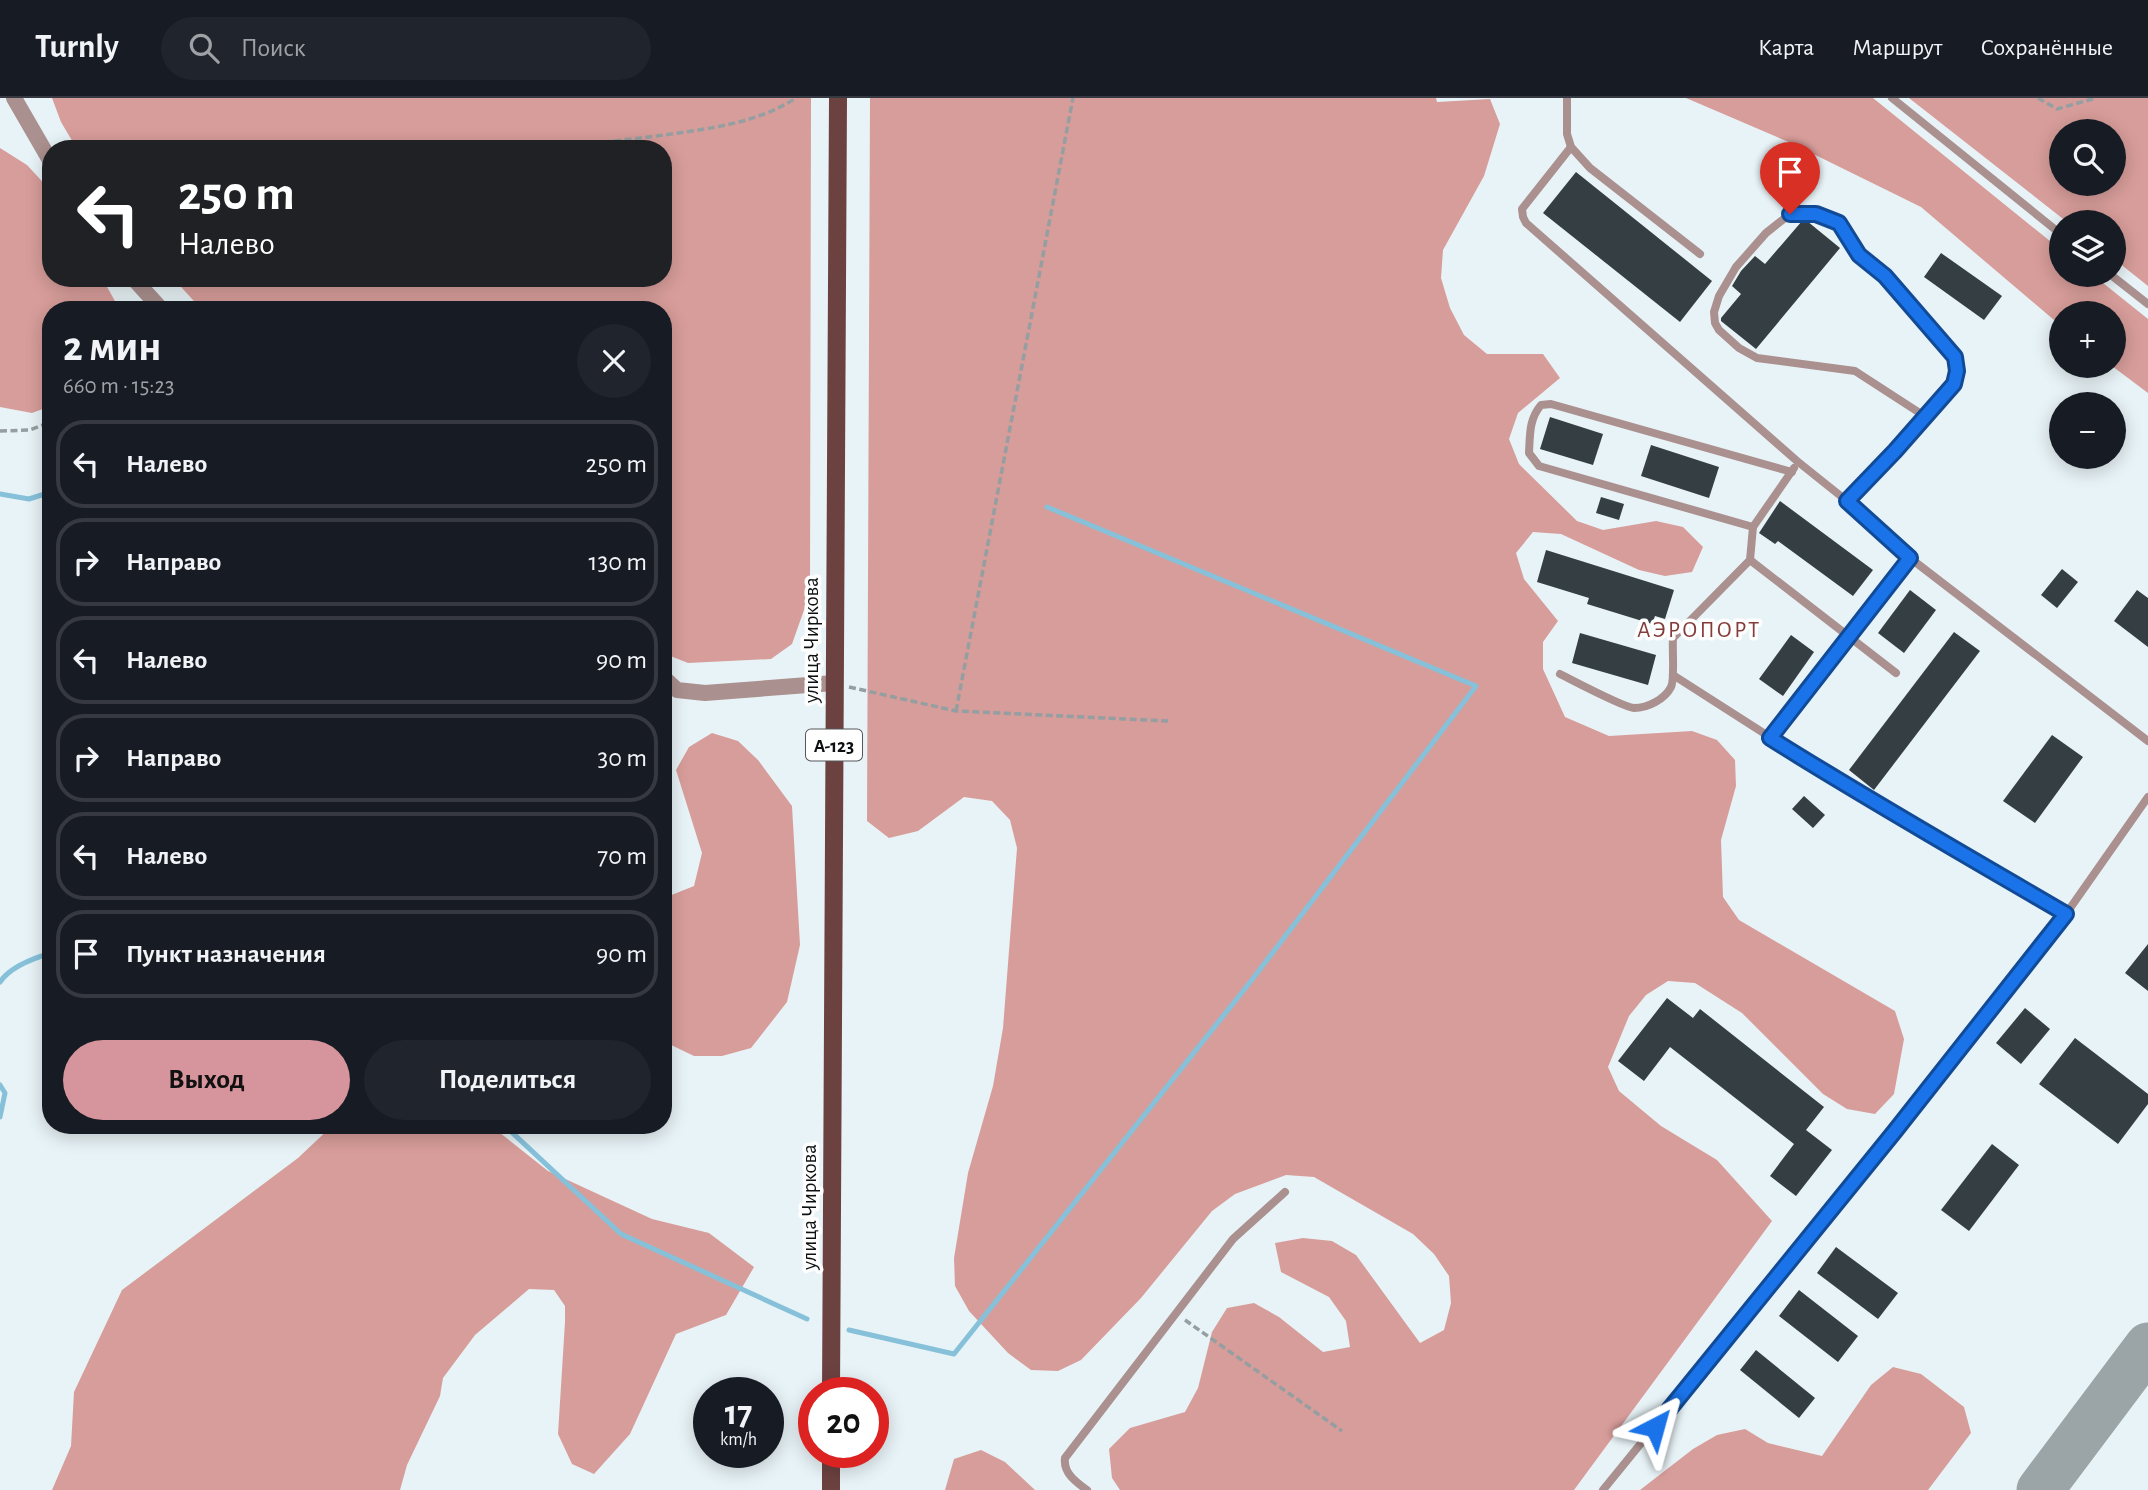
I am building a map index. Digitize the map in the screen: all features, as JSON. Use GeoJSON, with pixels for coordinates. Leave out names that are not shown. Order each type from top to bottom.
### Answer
{"type":"FeatureCollection","features":[{"type":"Feature","properties":{"kind":"main road","name":"улица Чиркова"},"geometry":{"type":"LineString","coordinates":[[831,1377],[838,98]]}},
{"type":"Feature","properties":{"kind":"main road"},"geometry":{"type":"LineString","coordinates":[[831,1468],[831,1490]]}},
{"type":"Feature","properties":{"kind":"street"},"geometry":{"type":"LineString","coordinates":[[14,98],[42,148]]}},
{"type":"Feature","properties":{"kind":"street"},"geometry":{"type":"LineString","coordinates":[[141,287],[154,301]]}},
{"type":"Feature","properties":{"kind":"street"},"geometry":{"type":"LineString","coordinates":[[672,685],[677,690],[705,693],[834,683]]}},
{"type":"Feature","properties":{"kind":"lane"},"geometry":{"type":"LineString","coordinates":[[1567,98],[1567,134],[1571,148],[1590,168],[1700,254]]}},
{"type":"Feature","properties":{"kind":"lane"},"geometry":{"type":"LineString","coordinates":[[1892,98],[2049,224]]}},
{"type":"Feature","properties":{"kind":"lane"},"geometry":{"type":"LineString","coordinates":[[1571,148],[1522,209],[1526,223],[1910,558],[2148,741]]}},
{"type":"Feature","properties":{"kind":"lane"},"geometry":{"type":"LineString","coordinates":[[1847,501],[1926,416],[1954,384],[1957,371],[1955,357],[1885,276],[1859,255],[1839,223],[1816,214],[1790,214],[1766,233],[1735,267],[1719,296],[1714,312],[1718,330],[1739,348],[1757,358],[1855,371],[1926,416]]}},
{"type":"Feature","properties":{"kind":"lane"},"geometry":{"type":"LineString","coordinates":[[2126,286],[2148,304]]}},
{"type":"Feature","properties":{"kind":"lane"},"geometry":{"type":"LineString","coordinates":[[1753,527],[1539,466],[1529,453],[1534,414],[1541,405],[1551,404],[1792,472]]}},
{"type":"Feature","properties":{"kind":"lane"},"geometry":{"type":"LineString","coordinates":[[1560,674],[1633,708],[1658,700],[1671,687],[1673,638],[1750,560],[1753,527],[1797,461]]}},
{"type":"Feature","properties":{"kind":"lane"},"geometry":{"type":"LineString","coordinates":[[1770,738],[1910,558]]}},
{"type":"Feature","properties":{"kind":"lane"},"geometry":{"type":"LineString","coordinates":[[1750,560],[1896,673]]}},
{"type":"Feature","properties":{"kind":"lane"},"geometry":{"type":"LineString","coordinates":[[1673,675],[1868,800],[2066,914]]}},
{"type":"Feature","properties":{"kind":"lane"},"geometry":{"type":"LineString","coordinates":[[1603,1490],[1895,1131],[2066,914],[2148,797]]}},
{"type":"Feature","properties":{"kind":"lane"},"geometry":{"type":"LineString","coordinates":[[1087,1490],[1074,1481],[1064,1464],[1065,1458],[1233,1239],[1285,1192]]}},
{"type":"Feature","properties":{"kind":"path"},"geometry":{"type":"LineString","coordinates":[[624,140],[728,126],[782,107],[796,98]]}},
{"type":"Feature","properties":{"kind":"path"},"geometry":{"type":"LineString","coordinates":[[956,711],[1073,98]]}},
{"type":"Feature","properties":{"kind":"path"},"geometry":{"type":"LineString","coordinates":[[2038,98],[2057,109],[2096,98]]}},
{"type":"Feature","properties":{"kind":"path"},"geometry":{"type":"LineString","coordinates":[[0,431],[30,430],[42,425]]}},
{"type":"Feature","properties":{"kind":"path"},"geometry":{"type":"LineString","coordinates":[[834,683],[956,711],[1168,721]]}},
{"type":"Feature","properties":{"kind":"path"},"geometry":{"type":"LineString","coordinates":[[1174,1313],[1342,1431]]}},
{"type":"Feature","properties":{"kind":"shaded area"},"geometry":{"type":"Polygon","coordinates":[[[52,98],[811,98],[810,593],[792,644],[771,659],[688,663],[672,657],[672,301],[194,301],[181,287],[672,287],[672,140],[72,140],[52,98]]]}},
{"type":"Feature","properties":{"kind":"shaded area"},"geometry":{"type":"Polygon","coordinates":[[[870,98],[1436,98],[1437,102],[1490,99],[1500,124],[1484,176],[1443,250],[1441,278],[1450,308],[1464,335],[1487,354],[1543,354],[1560,378],[1518,413],[1509,439],[1519,464],[1577,521],[1603,530],[1656,521],[1683,527],[1703,547],[1692,572],[1665,576],[1639,570],[1561,534],[1533,532],[1516,553],[1524,579],[1558,621],[1543,642],[1543,669],[1565,717],[1609,736],[1692,731],[1717,740],[1735,760],[1736,786],[1721,840],[1723,897],[1739,920],[1895,1011],[1904,1039],[1894,1094],[1875,1114],[1847,1109],[1823,1094],[1742,1013],[1695,983],[1668,981],[1646,995],[1629,1016],[1608,1067],[1619,1091],[1661,1126],[1717,1160],[1772,1221],[1574,1490],[1120,1490],[1112,1478],[1109,1449],[1130,1428],[1185,1412],[1198,1388],[1212,1332],[1227,1308],[1254,1303],[1279,1317],[1323,1352],[1350,1347],[1346,1321],[1329,1297],[1281,1272],[1275,1243],[1303,1238],[1332,1241],[1356,1255],[1420,1343],[1444,1330],[1451,1303],[1449,1276],[1434,1254],[1413,1234],[1314,1177],[1286,1175],[1235,1194],[1212,1211],[1141,1298],[1081,1360],[1058,1371],[1031,1370],[1008,1353],[969,1311],[955,1286],[954,1258],[968,1173],[993,1086],[1003,1028],[1017,848],[1010,820],[992,801],[964,797],[918,831],[889,838],[867,821],[870,98]]]}},
{"type":"Feature","properties":{"kind":"shaded area"},"geometry":{"type":"Polygon","coordinates":[[[1686,98],[1873,98],[2049,240],[2049,287],[2108,287],[2126,301],[2049,301],[2049,316],[1921,207],[1791,143],[1686,98]]]}},
{"type":"Feature","properties":{"kind":"shaded area"},"geometry":{"type":"Polygon","coordinates":[[[1909,98],[2148,98],[2148,286],[2126,269],[2126,210],[2052,210],[1909,98]]]}},
{"type":"Feature","properties":{"kind":"shaded area"},"geometry":{"type":"Polygon","coordinates":[[[0,148],[27,165],[42,181],[42,287],[107,287],[115,301],[42,301],[42,409],[32,413],[0,407],[0,148]]]}},
{"type":"Feature","properties":{"kind":"shaded area"},"geometry":{"type":"Polygon","coordinates":[[[2126,301],[2148,319],[2148,393],[2126,376],[2126,301]]]}},
{"type":"Feature","properties":{"kind":"shaded area"},"geometry":{"type":"Polygon","coordinates":[[[712,733],[738,741],[758,760],[792,806],[800,945],[787,1002],[751,1048],[722,1056],[694,1056],[672,1045],[672,895],[694,886],[702,853],[676,770],[689,747],[712,733]]]}},
{"type":"Feature","properties":{"kind":"shaded area"},"geometry":{"type":"Polygon","coordinates":[[[323,1134],[501,1134],[548,1171],[652,1219],[709,1233],[754,1267],[726,1315],[676,1334],[630,1434],[594,1474],[572,1464],[558,1434],[565,1306],[554,1290],[529,1289],[475,1335],[443,1378],[440,1396],[407,1465],[400,1490],[52,1490],[71,1446],[74,1392],[122,1290],[298,1158],[323,1134]]]}},
{"type":"Feature","properties":{"kind":"shaded area"},"geometry":{"type":"Polygon","coordinates":[[[1893,1367],[1921,1374],[1964,1407],[1971,1433],[1928,1490],[1640,1490],[1693,1449],[1717,1435],[1745,1429],[1768,1443],[1822,1456],[1871,1385],[1893,1367]]]}},
{"type":"Feature","properties":{"kind":"shaded area"},"geometry":{"type":"Polygon","coordinates":[[[981,1450],[1005,1462],[1035,1490],[945,1490],[954,1459],[981,1450]]]}},
{"type":"Feature","properties":{"kind":"building"},"geometry":{"type":"Polygon","coordinates":[[[1576,172],[1712,281],[1680,322],[1543,213],[1576,172]]]}},
{"type":"Feature","properties":{"kind":"building"},"geometry":{"type":"Polygon","coordinates":[[[1802,221],[1807,221],[1840,248],[1756,349],[1721,321],[1741,294],[1732,286],[1755,256],[1765,264],[1802,221]]]}},
{"type":"Feature","properties":{"kind":"building"},"geometry":{"type":"Polygon","coordinates":[[[1941,253],[2002,296],[1984,320],[1924,277],[1941,253]]]}},
{"type":"Feature","properties":{"kind":"building"},"geometry":{"type":"Polygon","coordinates":[[[1550,417],[1603,434],[1593,465],[1540,449],[1550,417]]]}},
{"type":"Feature","properties":{"kind":"building"},"geometry":{"type":"Polygon","coordinates":[[[1651,445],[1719,467],[1709,498],[1641,476],[1651,445]]]}},
{"type":"Feature","properties":{"kind":"building"},"geometry":{"type":"Polygon","coordinates":[[[1601,497],[1624,504],[1619,520],[1596,513],[1601,497]]]}},
{"type":"Feature","properties":{"kind":"building"},"geometry":{"type":"Polygon","coordinates":[[[1780,501],[1873,570],[1853,596],[1778,541],[1775,544],[1759,533],[1780,501]]]}},
{"type":"Feature","properties":{"kind":"building"},"geometry":{"type":"Polygon","coordinates":[[[1546,550],[1674,590],[1665,619],[1655,616],[1652,624],[1587,604],[1589,598],[1537,582],[1546,550]]]}},
{"type":"Feature","properties":{"kind":"building"},"geometry":{"type":"Polygon","coordinates":[[[2062,569],[2078,582],[2057,608],[2041,595],[2062,569]]]}},
{"type":"Feature","properties":{"kind":"building"},"geometry":{"type":"Polygon","coordinates":[[[1910,590],[1936,610],[1904,653],[1878,633],[1910,590]]]}},
{"type":"Feature","properties":{"kind":"building"},"geometry":{"type":"Polygon","coordinates":[[[2137,590],[2148,598],[2148,647],[2114,621],[2137,590]]]}},
{"type":"Feature","properties":{"kind":"building"},"geometry":{"type":"Polygon","coordinates":[[[1954,632],[1980,651],[1874,790],[1849,770],[1954,632]]]}},
{"type":"Feature","properties":{"kind":"building"},"geometry":{"type":"Polygon","coordinates":[[[1580,633],[1656,655],[1648,685],[1572,663],[1580,633]]]}},
{"type":"Feature","properties":{"kind":"building"},"geometry":{"type":"Polygon","coordinates":[[[1791,635],[1814,652],[1783,696],[1759,679],[1791,635]]]}},
{"type":"Feature","properties":{"kind":"building"},"geometry":{"type":"Polygon","coordinates":[[[2052,735],[2083,757],[2035,823],[2003,801],[2052,735]]]}},
{"type":"Feature","properties":{"kind":"building"},"geometry":{"type":"Polygon","coordinates":[[[1804,796],[1825,815],[1813,828],[1792,809],[1804,796]]]}},
{"type":"Feature","properties":{"kind":"building"},"geometry":{"type":"Polygon","coordinates":[[[2148,944],[2148,991],[2125,973],[2148,944]]]}},
{"type":"Feature","properties":{"kind":"building"},"geometry":{"type":"Polygon","coordinates":[[[1667,998],[1693,1018],[1700,1009],[1824,1107],[1806,1130],[1832,1150],[1796,1196],[1770,1176],[1794,1144],[1670,1047],[1644,1081],[1618,1061],[1667,998]]]}},
{"type":"Feature","properties":{"kind":"building"},"geometry":{"type":"Polygon","coordinates":[[[2025,1008],[2050,1029],[2021,1064],[1996,1043],[2025,1008]]]}},
{"type":"Feature","properties":{"kind":"building"},"geometry":{"type":"Polygon","coordinates":[[[2075,1038],[2148,1094],[2148,1104],[2118,1144],[2039,1084],[2075,1038]]]}},
{"type":"Feature","properties":{"kind":"building"},"geometry":{"type":"Polygon","coordinates":[[[1992,1144],[2019,1165],[1969,1231],[1941,1210],[1992,1144]]]}},
{"type":"Feature","properties":{"kind":"building"},"geometry":{"type":"Polygon","coordinates":[[[1836,1247],[1898,1293],[1878,1319],[1817,1273],[1836,1247]]]}},
{"type":"Feature","properties":{"kind":"building"},"geometry":{"type":"Polygon","coordinates":[[[1799,1290],[1858,1336],[1838,1362],[1779,1316],[1799,1290]]]}},
{"type":"Feature","properties":{"kind":"building"},"geometry":{"type":"Polygon","coordinates":[[[1756,1350],[1815,1398],[1799,1418],[1740,1370],[1756,1350]]]}},
{"type":"Feature","properties":{"kind":"waterway"},"geometry":{"type":"LineString","coordinates":[[0,494],[29,499],[42,495]]}},
{"type":"Feature","properties":{"kind":"waterway"},"geometry":{"type":"LineString","coordinates":[[849,1330],[954,1354],[1251,981],[1476,686],[1047,507]]}},
{"type":"Feature","properties":{"kind":"waterway"},"geometry":{"type":"LineString","coordinates":[[0,982],[16,968],[42,956]]}},
{"type":"Feature","properties":{"kind":"waterway"},"geometry":{"type":"LineString","coordinates":[[0,1085],[5,1093],[0,1117]]}},
{"type":"Feature","properties":{"kind":"waterway"},"geometry":{"type":"LineString","coordinates":[[514,1134],[621,1234],[807,1319]]}},
{"type":"Feature","properties":{"kind":"taxiway"},"geometry":{"type":"LineString","coordinates":[[2040,1490],[2148,1346]]}},
{"type":"Feature","properties":{"kind":"district","name":"АЭРОПОРТ"},"geometry":{"type":"Point","coordinates":[1699,629]}},
{"type":"Feature","properties":{"kind":"route"},"geometry":{"type":"LineString","coordinates":[[1655,1427],[1895,1131],[2066,914],[1868,800],[1770,738],[1910,558],[1847,501],[1954,384],[1957,371],[1955,357],[1885,276],[1859,255],[1839,223],[1816,214],[1790,214]]}}]}
